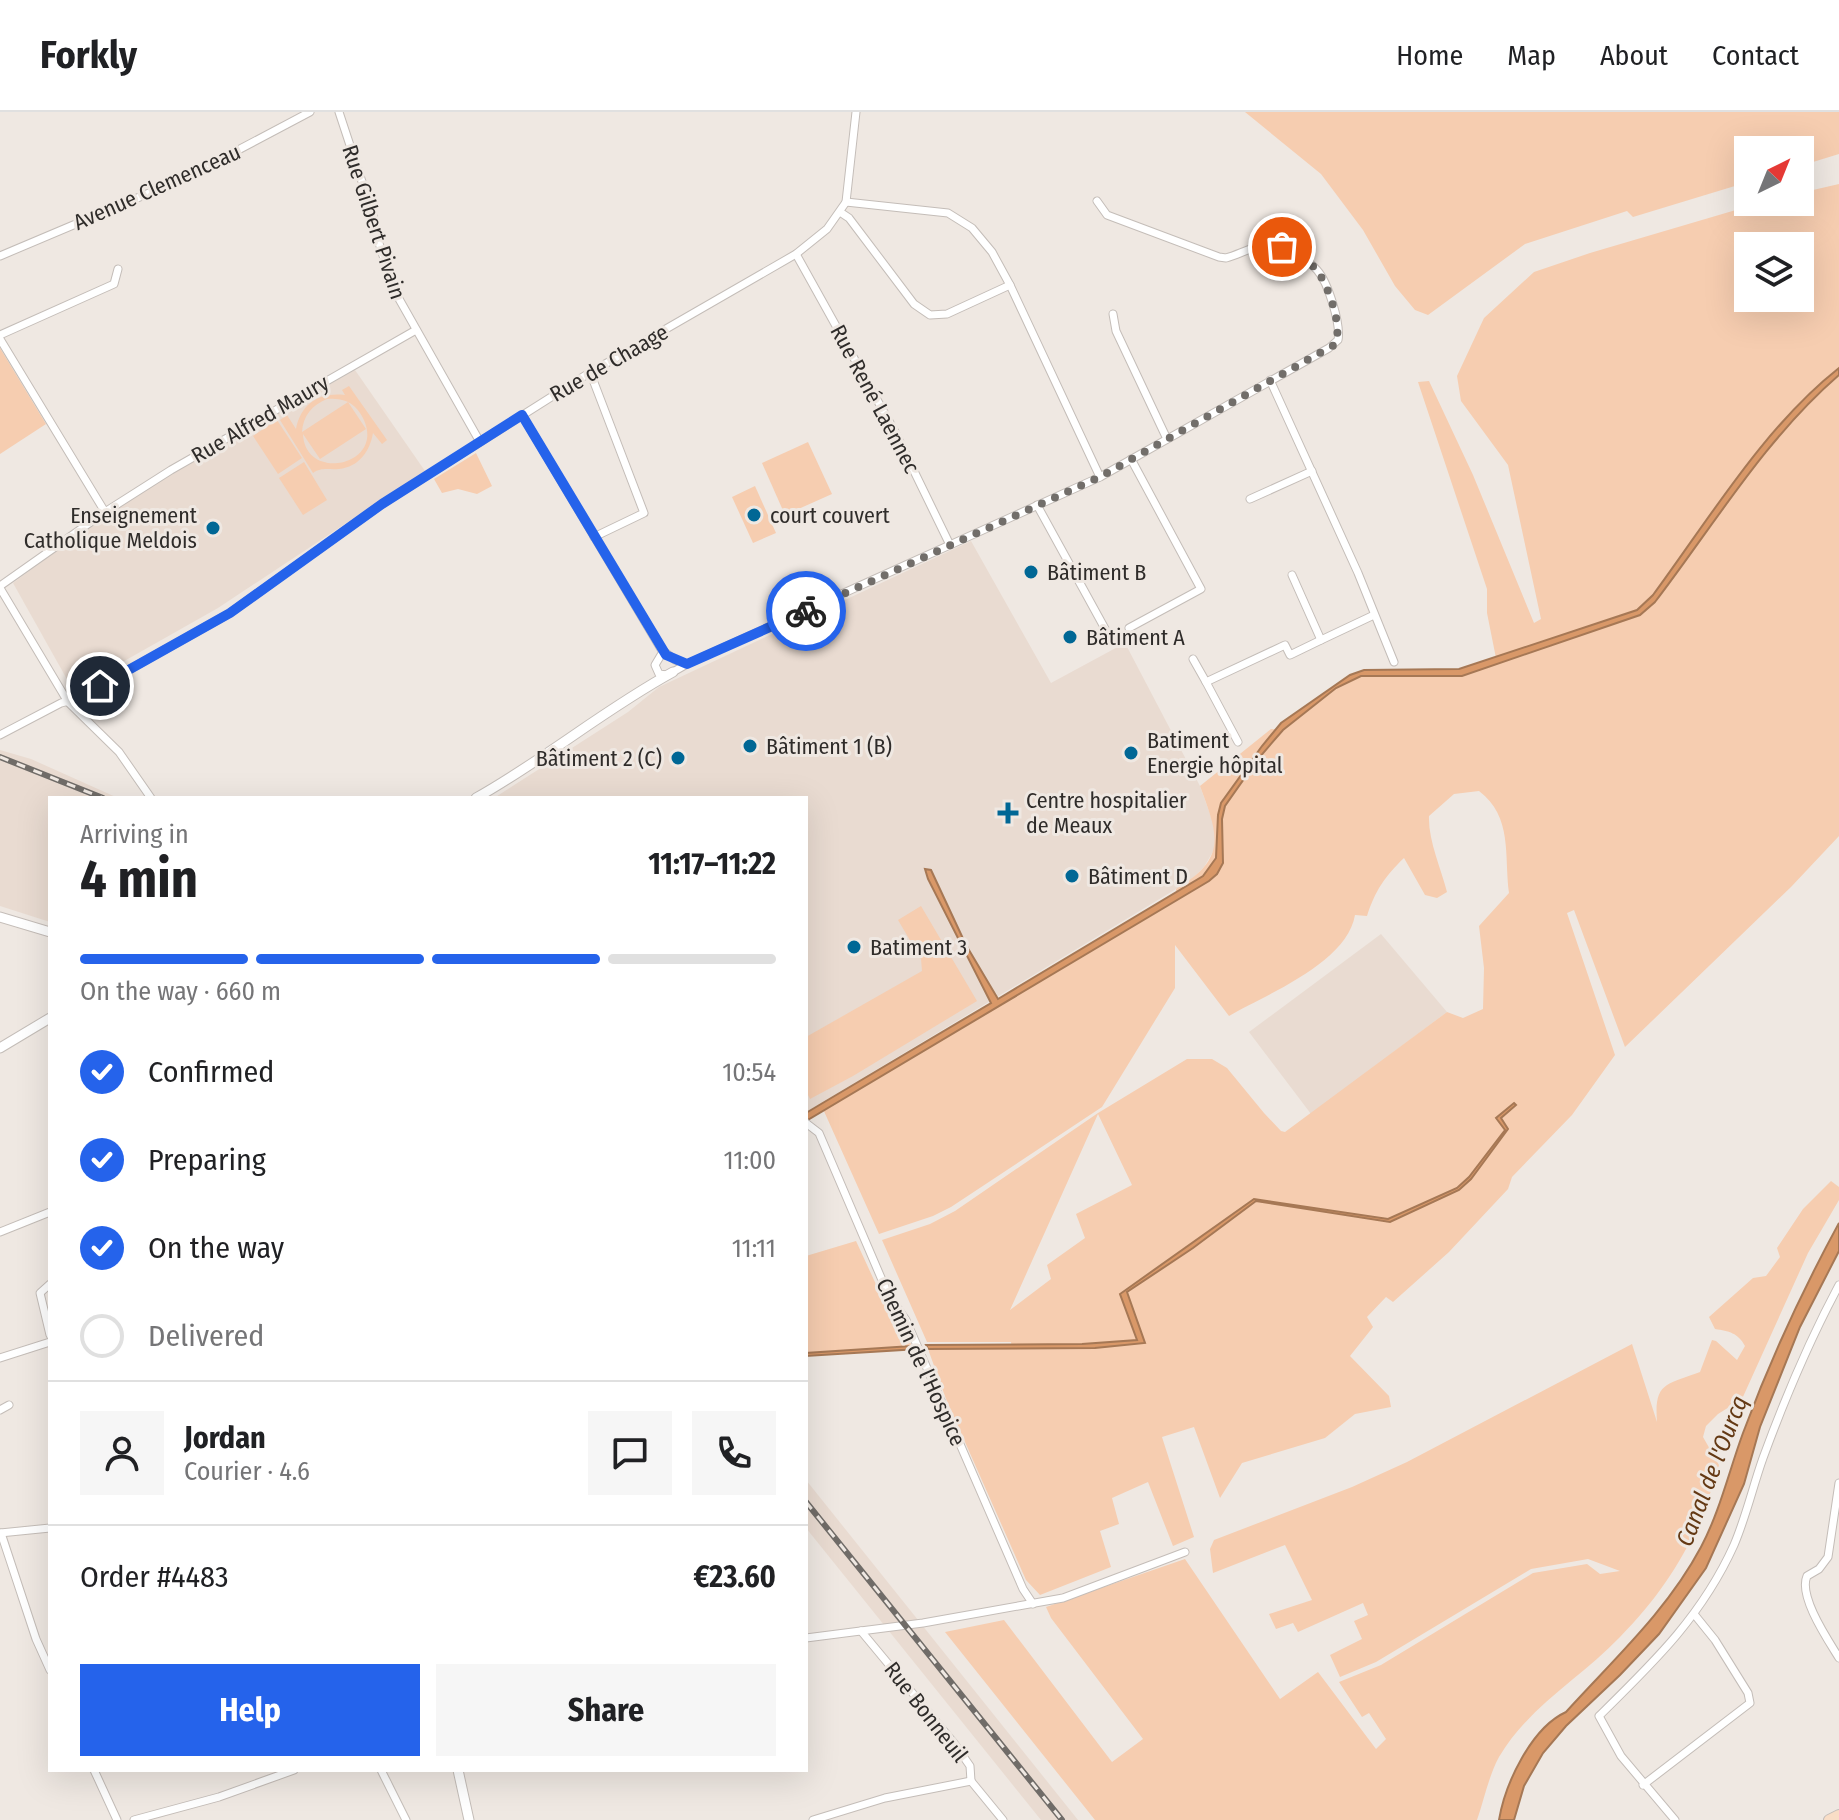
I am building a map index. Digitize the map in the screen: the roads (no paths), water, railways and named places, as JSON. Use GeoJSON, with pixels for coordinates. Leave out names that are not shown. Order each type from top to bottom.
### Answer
{"type":"FeatureCollection","features":[{"type":"Feature","properties":{"kind":"main road"},"geometry":{"type":"LineString","coordinates":[[1829,1820],[1839,1815]]}},
{"type":"Feature","properties":{"kind":"street","name":"Avenue Clemenceau"},"geometry":{"type":"LineString","coordinates":[[0,256],[187,177],[310,112]]}},
{"type":"Feature","properties":{"kind":"street","name":"Rue Gilbert Pivain"},"geometry":{"type":"LineString","coordinates":[[339,112],[394,290],[416,330]]}},
{"type":"Feature","properties":{"kind":"street","name":"Rue de Chaage"},"geometry":{"type":"LineString","coordinates":[[0,735],[68,702],[230,613],[382,504],[522,415],[590,372],[796,254],[827,229],[846,202],[856,112]]}},
{"type":"Feature","properties":{"kind":"street"},"geometry":{"type":"LineString","coordinates":[[479,796],[687,664],[1100,477],[1329,348],[1338,340],[1338,328],[1326,287],[1317,270],[1282,247],[1272,245],[1226,258],[1219,257],[1107,215],[1097,201]]}},
{"type":"Feature","properties":{"kind":"street"},"geometry":{"type":"LineString","coordinates":[[846,202],[955,215],[972,228],[992,252],[1010,285],[1100,477]]}},
{"type":"Feature","properties":{"kind":"street"},"geometry":{"type":"LineString","coordinates":[[840,212],[849,218],[914,304],[930,315],[947,314],[1010,285]]}},
{"type":"Feature","properties":{"kind":"street","name":"Rue René Laennec"},"geometry":{"type":"LineString","coordinates":[[796,254],[895,432],[950,545]]}},
{"type":"Feature","properties":{"kind":"street"},"geometry":{"type":"LineString","coordinates":[[105,512],[0,337],[114,284],[118,269]]}},
{"type":"Feature","properties":{"kind":"street"},"geometry":{"type":"LineString","coordinates":[[1113,314],[1116,331],[1167,439]]}},
{"type":"Feature","properties":{"kind":"street"},"geometry":{"type":"LineString","coordinates":[[416,330],[480,442]]}},
{"type":"Feature","properties":{"kind":"street","name":"Rue Alfred Maury"},"geometry":{"type":"LineString","coordinates":[[0,587],[105,512],[191,457],[416,330]]}},
{"type":"Feature","properties":{"kind":"street"},"geometry":{"type":"LineString","coordinates":[[590,372],[644,513],[594,537]]}},
{"type":"Feature","properties":{"kind":"street"},"geometry":{"type":"LineString","coordinates":[[1270,380],[1394,662]]}},
{"type":"Feature","properties":{"kind":"street"},"geometry":{"type":"LineString","coordinates":[[522,415],[657,643],[666,655],[687,664]]}},
{"type":"Feature","properties":{"kind":"street"},"geometry":{"type":"LineString","coordinates":[[1129,628],[1201,589],[1131,459]]}},
{"type":"Feature","properties":{"kind":"street"},"geometry":{"type":"LineString","coordinates":[[1250,499],[1312,471]]}},
{"type":"Feature","properties":{"kind":"street"},"geometry":{"type":"LineString","coordinates":[[1037,505],[1109,636]]}},
{"type":"Feature","properties":{"kind":"street"},"geometry":{"type":"LineString","coordinates":[[1292,575],[1321,640]]}},
{"type":"Feature","properties":{"kind":"street"},"geometry":{"type":"LineString","coordinates":[[0,587],[68,702],[119,752],[150,796]]}},
{"type":"Feature","properties":{"kind":"street"},"geometry":{"type":"LineString","coordinates":[[1206,682],[1285,645],[1290,655],[1374,615]]}},
{"type":"Feature","properties":{"kind":"street"},"geometry":{"type":"LineString","coordinates":[[653,683],[657,643]]}},
{"type":"Feature","properties":{"kind":"street"},"geometry":{"type":"LineString","coordinates":[[657,659],[666,655]]}},
{"type":"Feature","properties":{"kind":"street"},"geometry":{"type":"LineString","coordinates":[[1193,659],[1238,742]]}},
{"type":"Feature","properties":{"kind":"street"},"geometry":{"type":"LineString","coordinates":[[670,674],[675,660]]}},
{"type":"Feature","properties":{"kind":"street"},"geometry":{"type":"LineString","coordinates":[[656,670],[670,674]]}},
{"type":"Feature","properties":{"kind":"street"},"geometry":{"type":"LineString","coordinates":[[0,917],[48,931]]}},
{"type":"Feature","properties":{"kind":"street"},"geometry":{"type":"LineString","coordinates":[[0,1048],[48,1019]]}},
{"type":"Feature","properties":{"kind":"street","name":"Chemin de l'Hospice"},"geometry":{"type":"LineString","coordinates":[[808,1125],[819,1133],[888,1294],[906,1320],[1023,1589],[1033,1604]]}},
{"type":"Feature","properties":{"kind":"street"},"geometry":{"type":"LineString","coordinates":[[0,1232],[48,1213]]}},
{"type":"Feature","properties":{"kind":"street"},"geometry":{"type":"LineString","coordinates":[[1675,1820],[1621,1756],[1599,1716],[1667,1649],[1694,1614],[1734,1544],[1787,1395],[1807,1346],[1839,1285]]}},
{"type":"Feature","properties":{"kind":"street"},"geometry":{"type":"LineString","coordinates":[[48,1286],[40,1293],[48,1327]]}},
{"type":"Feature","properties":{"kind":"street"},"geometry":{"type":"LineString","coordinates":[[0,1358],[48,1343]]}},
{"type":"Feature","properties":{"kind":"street"},"geometry":{"type":"LineString","coordinates":[[0,1410],[9,1405]]}},
{"type":"Feature","properties":{"kind":"street"},"geometry":{"type":"LineString","coordinates":[[1839,1483],[1828,1557],[1819,1569],[1807,1576],[1804,1590],[1839,1658]]}},
{"type":"Feature","properties":{"kind":"street"},"geometry":{"type":"LineString","coordinates":[[48,1528],[1,1533],[36,1639],[48,1666]]}},
{"type":"Feature","properties":{"kind":"street"},"geometry":{"type":"LineString","coordinates":[[808,1638],[923,1623],[1063,1598],[1185,1552]]}},
{"type":"Feature","properties":{"kind":"street"},"geometry":{"type":"LineString","coordinates":[[1643,1785],[1750,1703],[1748,1693],[1715,1640],[1694,1614]]}},
{"type":"Feature","properties":{"kind":"street","name":"Rue Bonneuil"},"geometry":{"type":"LineString","coordinates":[[813,1820],[885,1798],[971,1781],[970,1766],[954,1743],[861,1631]]}},
{"type":"Feature","properties":{"kind":"street"},"geometry":{"type":"LineString","coordinates":[[95,1772],[117,1820]]}},
{"type":"Feature","properties":{"kind":"street"},"geometry":{"type":"LineString","coordinates":[[134,1820],[219,1797],[288,1772]]}},
{"type":"Feature","properties":{"kind":"street"},"geometry":{"type":"LineString","coordinates":[[382,1772],[406,1820]]}},
{"type":"Feature","properties":{"kind":"street"},"geometry":{"type":"LineString","coordinates":[[458,1772],[469,1820]]}},
{"type":"Feature","properties":{"kind":"street"},"geometry":{"type":"LineString","coordinates":[[971,1781],[1003,1820]]}},
{"type":"Feature","properties":{"kind":"railway"},"geometry":{"type":"LineString","coordinates":[[0,757],[98,796]]}},
{"type":"Feature","properties":{"kind":"railway"},"geometry":{"type":"LineString","coordinates":[[808,1504],[1062,1820]]}},
{"type":"Feature","properties":{"kind":"place","name":"court couvert"},"geometry":{"type":"Point","coordinates":[754,515]}},
{"type":"Feature","properties":{"kind":"place","name":"Enseignement Catholique Meldois"},"geometry":{"type":"Point","coordinates":[213,528]}},
{"type":"Feature","properties":{"kind":"place","name":"Bâtiment B"},"geometry":{"type":"Point","coordinates":[1031,572]}},
{"type":"Feature","properties":{"kind":"place","name":"Bâtiment A"},"geometry":{"type":"Point","coordinates":[1070,637]}},
{"type":"Feature","properties":{"kind":"place","name":"Bâtiment 1 (B)"},"geometry":{"type":"Point","coordinates":[750,746]}},
{"type":"Feature","properties":{"kind":"place","name":"Batiment Energie hôpital"},"geometry":{"type":"Point","coordinates":[1131,753]}},
{"type":"Feature","properties":{"kind":"place","name":"Bâtiment 2 (C)"},"geometry":{"type":"Point","coordinates":[678,758]}},
{"type":"Feature","properties":{"kind":"place","name":"Centre hospitalier de Meaux"},"geometry":{"type":"Point","coordinates":[1008,813]}},
{"type":"Feature","properties":{"kind":"place","name":"Bâtiment D"},"geometry":{"type":"Point","coordinates":[1072,876]}},
{"type":"Feature","properties":{"kind":"place","name":"Batiment 3"},"geometry":{"type":"Point","coordinates":[854,947]}},
{"type":"Feature","properties":{"kind":"water label","name":"Canal de l'Ourcq"},"geometry":{"type":"Point","coordinates":[1712,1471]}}]}
